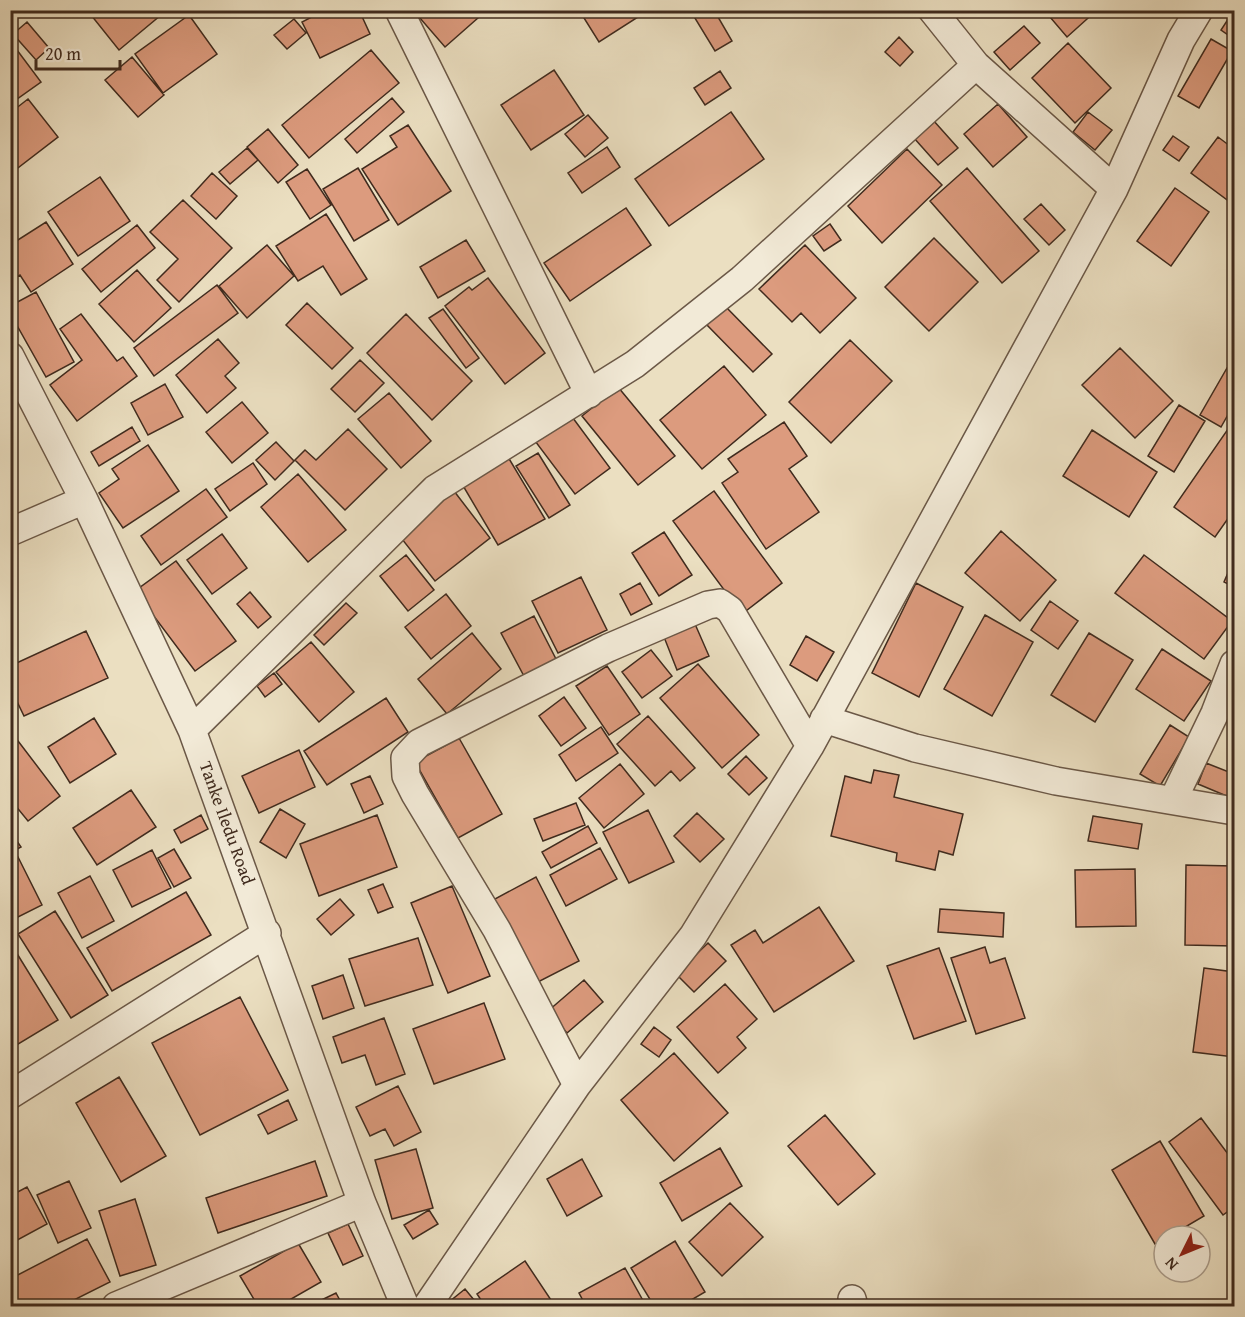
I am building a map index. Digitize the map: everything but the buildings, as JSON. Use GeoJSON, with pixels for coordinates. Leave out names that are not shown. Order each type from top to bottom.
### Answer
{"type":"FeatureCollection","features":[{"type":"Feature","properties":{"kind":"street"},"geometry":{"type":"LineString","coordinates":[[399,10],[589,394]]}},
{"type":"Feature","properties":{"kind":"street"},"geometry":{"type":"LineString","coordinates":[[932,10],[976,65],[1114,189]]}},
{"type":"Feature","properties":{"kind":"street"},"geometry":{"type":"LineString","coordinates":[[427,1306],[577,1085],[693,936],[810,746],[1114,189],[1181,40],[1199,10]]}},
{"type":"Feature","properties":{"kind":"street"},"geometry":{"type":"LineString","coordinates":[[192,730],[435,489],[635,364],[742,279],[976,65]]}},
{"type":"Feature","properties":{"kind":"street","name":"Tanke Iledu Road"},"geometry":{"type":"LineString","coordinates":[[10,356],[84,500],[192,730],[267,933],[362,1203],[405,1306]]}},
{"type":"Feature","properties":{"kind":"street"},"geometry":{"type":"LineString","coordinates":[[10,532],[84,500]]}},
{"type":"Feature","properties":{"kind":"street"},"geometry":{"type":"LineString","coordinates":[[577,1085],[497,930],[410,785],[406,776],[405,758],[419,743],[608,648],[708,605],[720,603],[730,610],[810,746]]}},
{"type":"Feature","properties":{"kind":"street"},"geometry":{"type":"LineString","coordinates":[[1173,800],[1215,712],[1234,664]]}},
{"type":"Feature","properties":{"kind":"street"},"geometry":{"type":"LineString","coordinates":[[824,718],[915,748],[1056,781],[1234,811]]}},
{"type":"Feature","properties":{"kind":"street"},"geometry":{"type":"LineString","coordinates":[[10,1095],[267,933]]}},
{"type":"Feature","properties":{"kind":"street"},"geometry":{"type":"LineString","coordinates":[[116,1306],[362,1203]]}}]}
